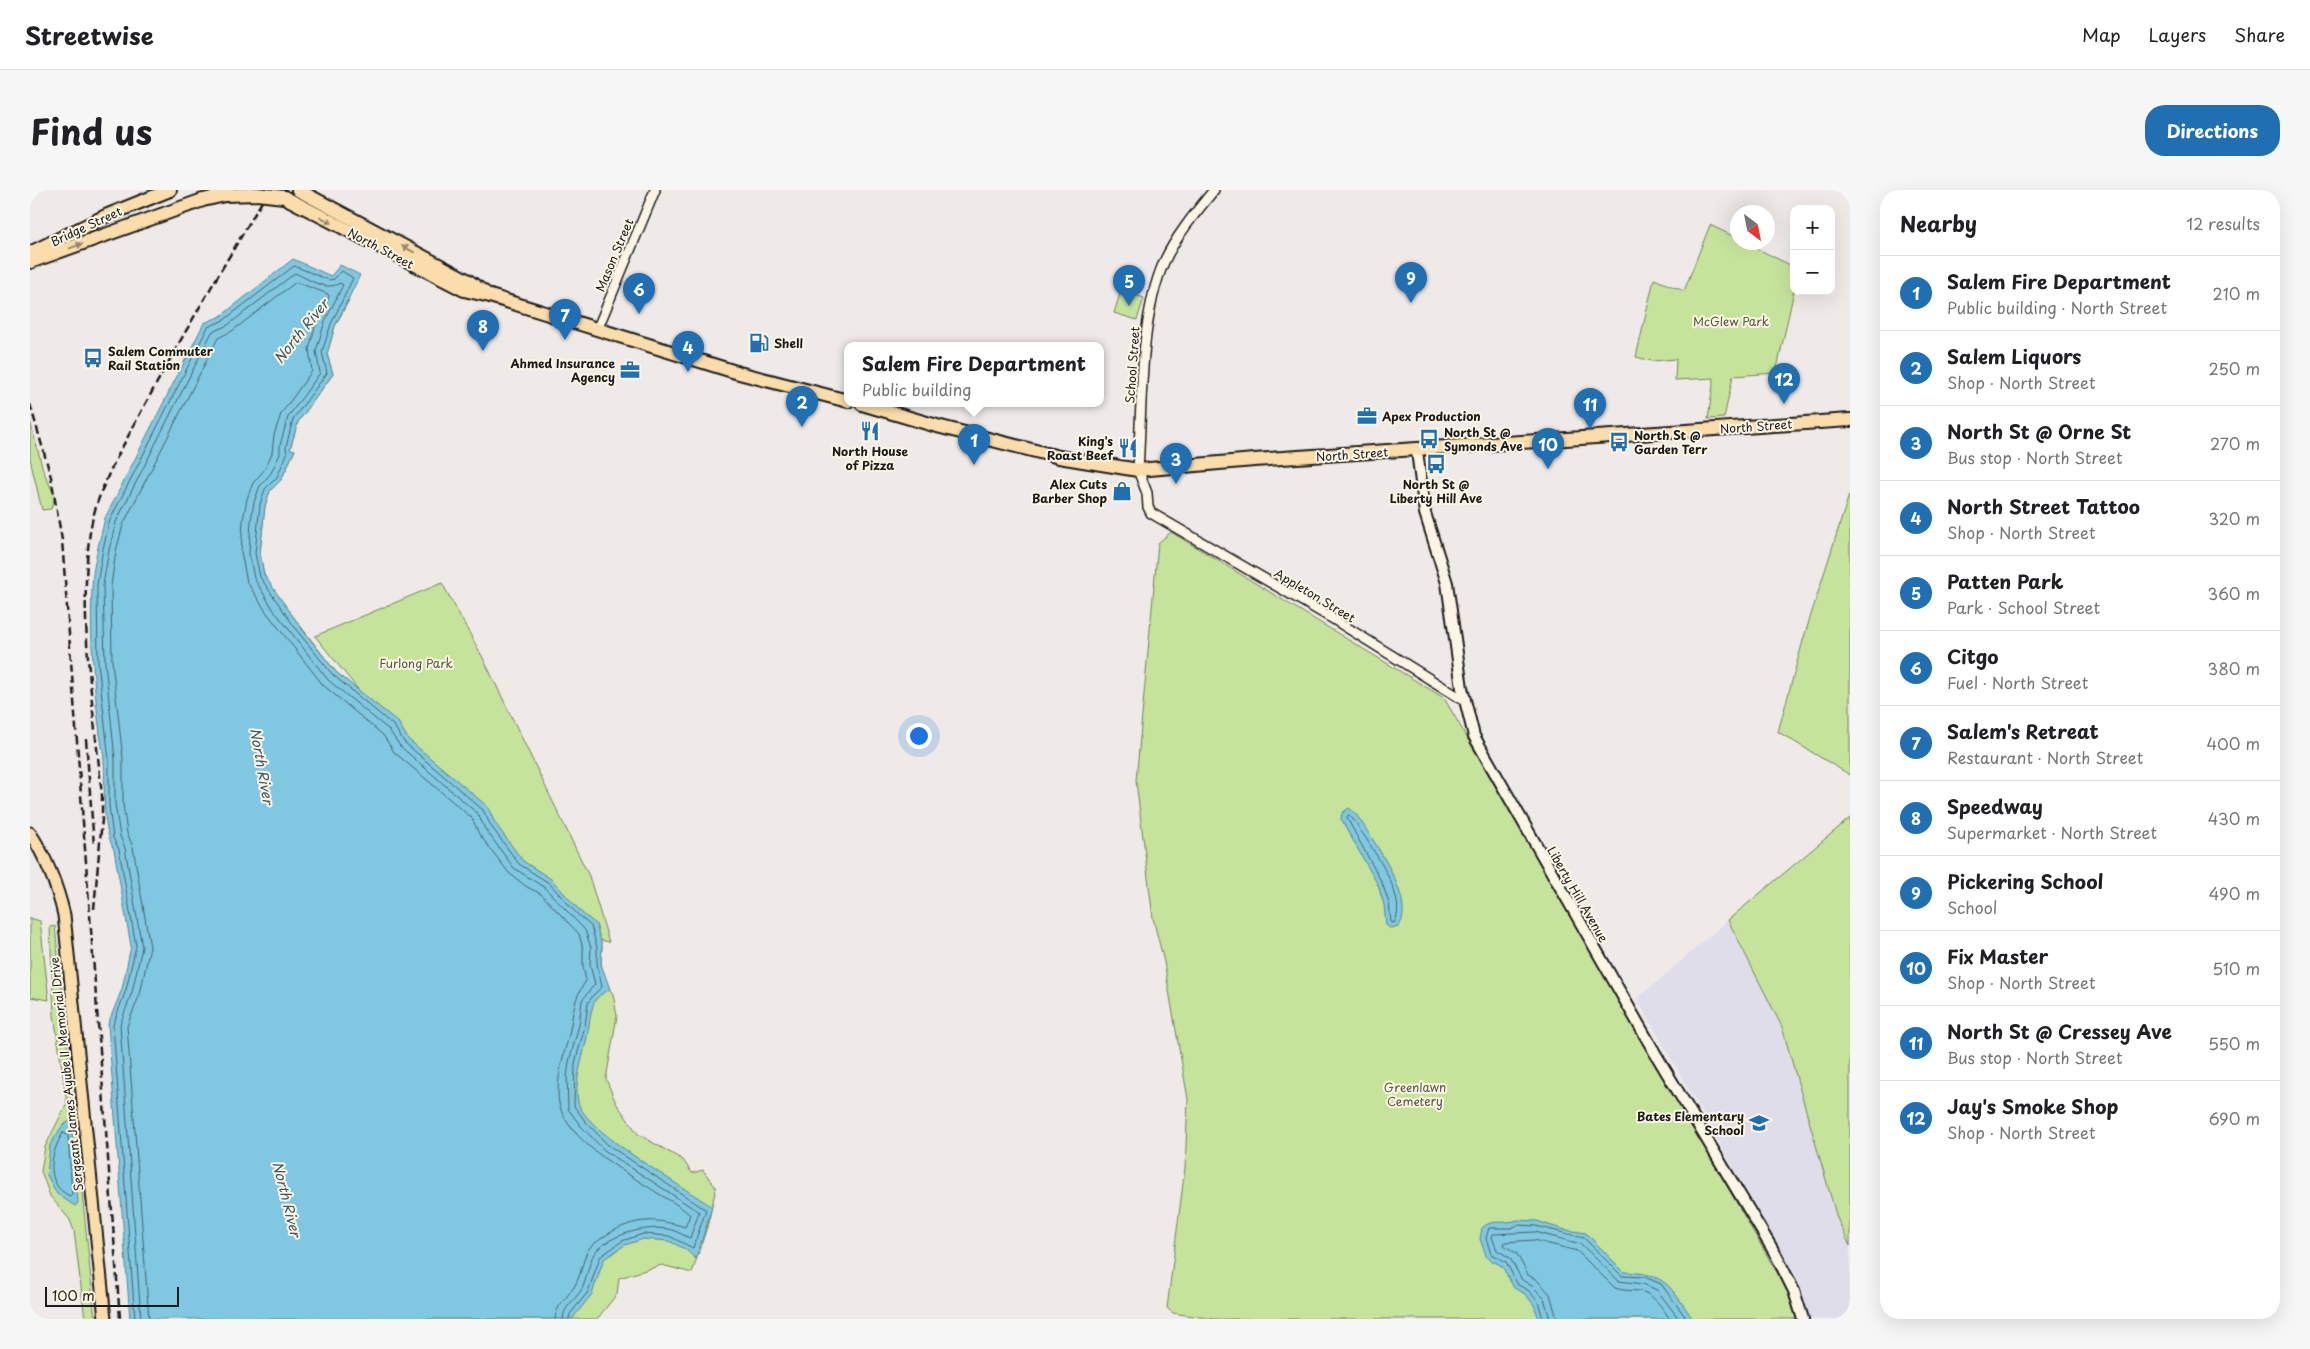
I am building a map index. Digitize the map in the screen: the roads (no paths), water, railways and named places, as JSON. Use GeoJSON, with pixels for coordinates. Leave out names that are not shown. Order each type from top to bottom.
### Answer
{"type":"FeatureCollection","features":[{"type":"Feature","properties":{"kind":"highway","name":"Bridge Street"},"geometry":{"type":"LineString","coordinates":[[30,253],[57,239],[170,190]]}},
{"type":"Feature","properties":{"kind":"highway","name":"North Street"},"geometry":{"type":"LineString","coordinates":[[298,190],[465,285]]}},
{"type":"Feature","properties":{"kind":"highway"},"geometry":{"type":"LineString","coordinates":[[30,262],[203,200],[225,195],[280,193]]}},
{"type":"Feature","properties":{"kind":"highway","name":"North Street"},"geometry":{"type":"LineString","coordinates":[[280,193],[490,296],[739,373],[844,399]]}},
{"type":"Feature","properties":{"kind":"highway"},"geometry":{"type":"LineString","coordinates":[[30,248],[57,239]]}},
{"type":"Feature","properties":{"kind":"highway","name":"North Street"},"geometry":{"type":"LineString","coordinates":[[872,407],[937,426],[1059,457],[1138,470],[1254,460],[1418,451],[1850,420]]}},
{"type":"Feature","properties":{"kind":"main road","name":"Liberty Hill Avenue"},"geometry":{"type":"LineString","coordinates":[[1418,451],[1425,513],[1447,583],[1465,701],[1470,725],[1479,746],[1655,1053],[1776,1255],[1794,1290],[1803,1319]]}},
{"type":"Feature","properties":{"kind":"main road","name":"Sergeant James Ayube II Memorial Drive"},"geometry":{"type":"LineString","coordinates":[[30,833],[43,852],[51,871],[64,915],[105,1319]]}},
{"type":"Feature","properties":{"kind":"street","name":"Mason Street"},"geometry":{"type":"LineString","coordinates":[[597,330],[656,190]]}},
{"type":"Feature","properties":{"kind":"street","name":"School Street"},"geometry":{"type":"LineString","coordinates":[[1138,470],[1147,330],[1156,283],[1170,250],[1214,190]]}},
{"type":"Feature","properties":{"kind":"street","name":"Appleton Street"},"geometry":{"type":"LineString","coordinates":[[1138,470],[1148,493],[1150,513],[1330,618],[1465,701]]}},
{"type":"Feature","properties":{"kind":"water","name":"North River"},"geometry":{"type":"Polygon","coordinates":[[[293,259],[331,276],[340,265],[360,275],[335,326],[327,354],[333,374],[298,422],[290,449],[295,450],[281,480],[270,491],[265,506],[260,553],[264,575],[302,629],[336,672],[398,722],[408,739],[488,807],[495,823],[523,861],[551,879],[582,913],[596,924],[602,946],[601,964],[610,989],[598,997],[593,1006],[578,1079],[578,1102],[584,1114],[616,1143],[712,1207],[696,1259],[685,1249],[669,1241],[643,1239],[625,1245],[604,1259],[592,1294],[572,1319],[130,1319],[108,1024],[122,989],[131,946],[114,850],[105,817],[104,760],[99,730],[92,656],[91,603],[94,569],[105,518],[204,323],[221,316],[293,259]]]}},
{"type":"Feature","properties":{"kind":"water"},"geometry":{"type":"Polygon","coordinates":[[[1349,808],[1356,814],[1371,837],[1398,886],[1403,916],[1398,927],[1390,928],[1386,925],[1384,905],[1378,885],[1341,819],[1342,813],[1349,808]]]}},
{"type":"Feature","properties":{"kind":"water"},"geometry":{"type":"Polygon","coordinates":[[[71,1120],[78,1203],[75,1206],[57,1194],[47,1175],[50,1145],[62,1126],[71,1120]]]}},
{"type":"Feature","properties":{"kind":"water"},"geometry":{"type":"Polygon","coordinates":[[[1537,1221],[1561,1229],[1586,1233],[1624,1272],[1650,1275],[1666,1284],[1679,1298],[1693,1319],[1539,1319],[1534,1305],[1525,1294],[1514,1288],[1502,1266],[1487,1258],[1480,1239],[1482,1228],[1486,1225],[1494,1222],[1537,1221]]]}},
{"type":"Feature","properties":{"kind":"railway"},"geometry":{"type":"LineString","coordinates":[[94,909],[102,819],[102,796],[86,631],[87,565],[93,516],[104,484],[142,410],[269,190]]}},
{"type":"Feature","properties":{"kind":"railway"},"geometry":{"type":"LineString","coordinates":[[30,404],[51,477],[62,540],[120,1319]]}},
{"type":"Feature","properties":{"kind":"railway"},"geometry":{"type":"LineString","coordinates":[[86,739],[94,846]]}},
{"type":"Feature","properties":{"kind":"place","name":"Pickering School"},"geometry":{"type":"Point","coordinates":[1411,303]}},
{"type":"Feature","properties":{"kind":"place","name":"Patten Park"},"geometry":{"type":"Point","coordinates":[1129,306]}},
{"type":"Feature","properties":{"kind":"place","name":"Citgo"},"geometry":{"type":"Point","coordinates":[639,314]}},
{"type":"Feature","properties":{"kind":"place","name":"Salem's Retreat"},"geometry":{"type":"Point","coordinates":[565,340]}},
{"type":"Feature","properties":{"kind":"place","name":"Shell"},"geometry":{"type":"Point","coordinates":[759,343]}},
{"type":"Feature","properties":{"kind":"place","name":"Speedway"},"geometry":{"type":"Point","coordinates":[483,351]}},
{"type":"Feature","properties":{"kind":"place","name":"Salem Commuter Rail Station"},"geometry":{"type":"Point","coordinates":[93,358]}},
{"type":"Feature","properties":{"kind":"place","name":"Ahmed Insurance Agency"},"geometry":{"type":"Point","coordinates":[630,370]}},
{"type":"Feature","properties":{"kind":"place","name":"North Street Tattoo"},"geometry":{"type":"Point","coordinates":[688,372]}},
{"type":"Feature","properties":{"kind":"place","name":"Jay's Smoke Shop"},"geometry":{"type":"Point","coordinates":[1784,404]}},
{"type":"Feature","properties":{"kind":"place","name":"Apex Production"},"geometry":{"type":"Point","coordinates":[1367,416]}},
{"type":"Feature","properties":{"kind":"place","name":"Salem Liquors"},"geometry":{"type":"Point","coordinates":[802,427]}},
{"type":"Feature","properties":{"kind":"place","name":"North St @ Cressey Ave"},"geometry":{"type":"Point","coordinates":[1590,429]}},
{"type":"Feature","properties":{"kind":"place","name":"North House of Pizza"},"geometry":{"type":"Point","coordinates":[870,431]}},
{"type":"Feature","properties":{"kind":"place","name":"North St @ Symonds Ave"},"geometry":{"type":"Point","coordinates":[1429,439]}},
{"type":"Feature","properties":{"kind":"place","name":"North St @ Garden Terr"},"geometry":{"type":"Point","coordinates":[1619,442]}},
{"type":"Feature","properties":{"kind":"place","name":"King's Roast Beef"},"geometry":{"type":"Point","coordinates":[1128,448]}},
{"type":"Feature","properties":{"kind":"place","name":"North St @ Liberty Hill Ave"},"geometry":{"type":"Point","coordinates":[1436,464]}},
{"type":"Feature","properties":{"kind":"place","name":"Salem Fire Department"},"geometry":{"type":"Point","coordinates":[974,465]}},
{"type":"Feature","properties":{"kind":"place","name":"Fix Master"},"geometry":{"type":"Point","coordinates":[1548,469]}},
{"type":"Feature","properties":{"kind":"place","name":"North St @ Orne St"},"geometry":{"type":"Point","coordinates":[1176,484]}},
{"type":"Feature","properties":{"kind":"place","name":"Alex Cuts Barber Shop"},"geometry":{"type":"Point","coordinates":[1122,491]}},
{"type":"Feature","properties":{"kind":"place","name":"Bates Elementary School"},"geometry":{"type":"Point","coordinates":[1759,1123]}},
{"type":"Feature","properties":{"kind":"park label","name":"McGlew Park"},"geometry":{"type":"Point","coordinates":[1731,321]}},
{"type":"Feature","properties":{"kind":"park label","name":"Furlong Park"},"geometry":{"type":"Point","coordinates":[416,663]}},
{"type":"Feature","properties":{"kind":"park label","name":"Greenlawn Cemetery"},"geometry":{"type":"Point","coordinates":[1415,1094]}}]}
